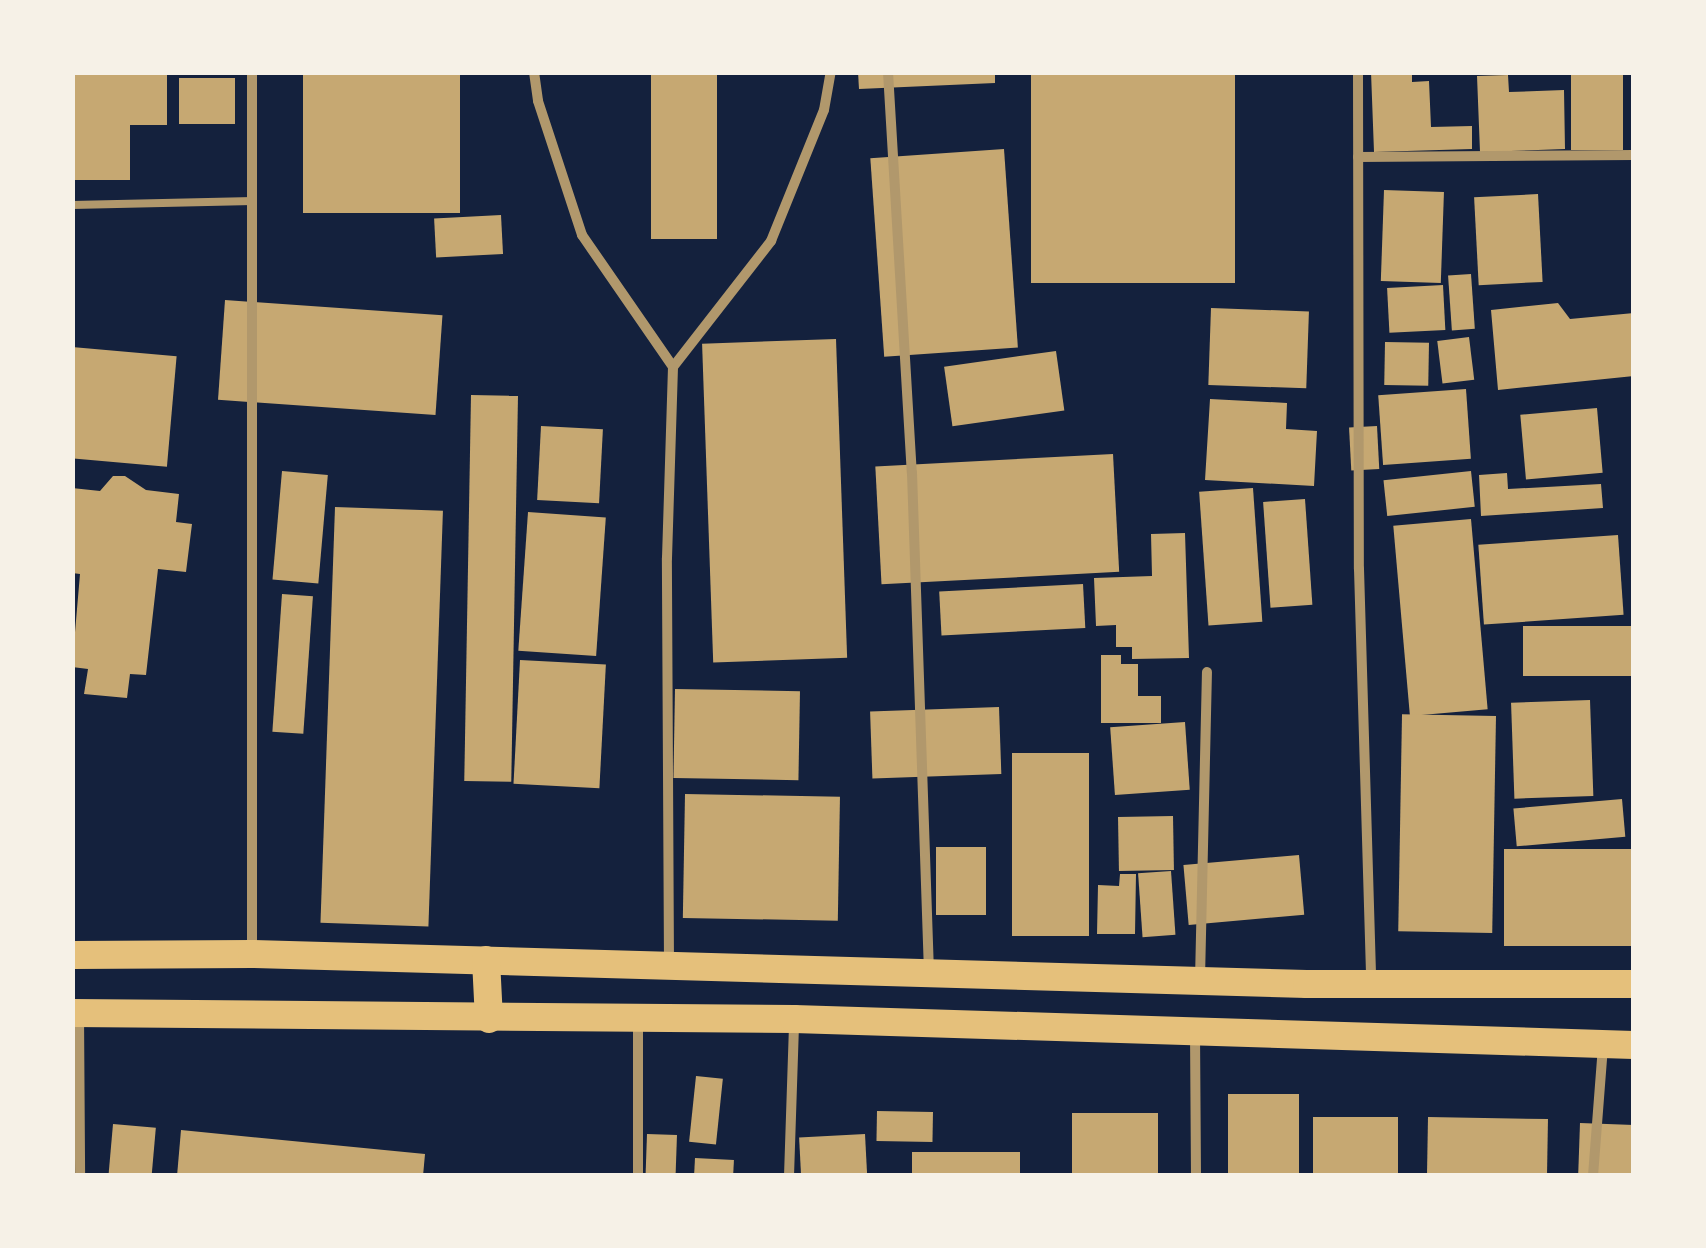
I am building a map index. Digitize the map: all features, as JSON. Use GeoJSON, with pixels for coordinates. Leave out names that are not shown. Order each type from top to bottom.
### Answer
{"type":"FeatureCollection","features":[{"type":"Feature","properties":{"kind":"highway"},"geometry":{"type":"LineString","coordinates":[[72,955],[252,954],[1370,984],[1634,984]]}},
{"type":"Feature","properties":{"kind":"highway"},"geometry":{"type":"LineString","coordinates":[[486,960],[489,1019]]}},
{"type":"Feature","properties":{"kind":"highway"},"geometry":{"type":"LineString","coordinates":[[76,1013],[794,1020],[1634,1045]]}},
{"type":"Feature","properties":{"kind":"street"},"geometry":{"type":"LineString","coordinates":[[252,72],[252,954]]}},
{"type":"Feature","properties":{"kind":"street"},"geometry":{"type":"LineString","coordinates":[[534,72],[538,101],[582,235],[673,367]]}},
{"type":"Feature","properties":{"kind":"street"},"geometry":{"type":"LineString","coordinates":[[669,966],[667,558],[673,367],[771,241],[824,110],[831,72]]}},
{"type":"Feature","properties":{"kind":"street"},"geometry":{"type":"LineString","coordinates":[[888,72],[912,473],[929,974]]}},
{"type":"Feature","properties":{"kind":"street"},"geometry":{"type":"LineString","coordinates":[[1358,72],[1358,569],[1370,984]]}},
{"type":"Feature","properties":{"kind":"street"},"geometry":{"type":"LineString","coordinates":[[1358,157],[1634,155]]}},
{"type":"Feature","properties":{"kind":"street"},"geometry":{"type":"LineString","coordinates":[[1200,980],[1207,672]]}},
{"type":"Feature","properties":{"kind":"street"},"geometry":{"type":"LineString","coordinates":[[76,1013],[80,1176]]}},
{"type":"Feature","properties":{"kind":"street"},"geometry":{"type":"LineString","coordinates":[[790,1176],[794,1020]]}},
{"type":"Feature","properties":{"kind":"street"},"geometry":{"type":"LineString","coordinates":[[638,1021],[638,1176]]}},
{"type":"Feature","properties":{"kind":"street"},"geometry":{"type":"LineString","coordinates":[[1196,1033],[1196,1176]]}},
{"type":"Feature","properties":{"kind":"street"},"geometry":{"type":"LineString","coordinates":[[1593,1176],[1604,1045]]}},
{"type":"Feature","properties":{"kind":"lane"},"geometry":{"type":"LineString","coordinates":[[72,205],[253,202]]}},
{"type":"Feature","properties":{"kind":"building"},"geometry":{"type":"Polygon","coordinates":[[[303,72],[460,72],[460,213],[303,213],[303,72]]]}},
{"type":"Feature","properties":{"kind":"building"},"geometry":{"type":"Polygon","coordinates":[[[651,72],[717,72],[717,239],[651,239],[651,72]]]}},
{"type":"Feature","properties":{"kind":"building"},"geometry":{"type":"Polygon","coordinates":[[[858,72],[995,72],[995,83],[859,89],[858,72]]]}},
{"type":"Feature","properties":{"kind":"building"},"geometry":{"type":"Polygon","coordinates":[[[1031,72],[1235,72],[1235,283],[1031,283],[1031,72]]]}},
{"type":"Feature","properties":{"kind":"building"},"geometry":{"type":"Polygon","coordinates":[[[1371,72],[1412,72],[1412,82],[1429,81],[1431,127],[1472,126],[1472,149],[1374,152],[1371,72]]]}},
{"type":"Feature","properties":{"kind":"building"},"geometry":{"type":"Polygon","coordinates":[[[1571,72],[1623,72],[1623,150],[1571,150],[1571,72]]]}},
{"type":"Feature","properties":{"kind":"building"},"geometry":{"type":"Polygon","coordinates":[[[72,75],[167,75],[167,125],[130,125],[130,180],[72,180],[72,75]]]}},
{"type":"Feature","properties":{"kind":"building"},"geometry":{"type":"Polygon","coordinates":[[[1508,75],[1509,92],[1564,90],[1565,149],[1480,152],[1477,76],[1508,75]]]}},
{"type":"Feature","properties":{"kind":"building"},"geometry":{"type":"Polygon","coordinates":[[[179,78],[235,78],[235,124],[179,124],[179,78]]]}},
{"type":"Feature","properties":{"kind":"building"},"geometry":{"type":"Polygon","coordinates":[[[1004,149],[1018,348],[884,357],[870,158],[1004,149]]]}},
{"type":"Feature","properties":{"kind":"building"},"geometry":{"type":"Polygon","coordinates":[[[1384,190],[1444,192],[1441,283],[1381,281],[1384,190]]]}},
{"type":"Feature","properties":{"kind":"building"},"geometry":{"type":"Polygon","coordinates":[[[1538,194],[1543,282],[1479,285],[1474,197],[1538,194]]]}},
{"type":"Feature","properties":{"kind":"building"},"geometry":{"type":"Polygon","coordinates":[[[501,215],[503,254],[436,257],[434,219],[501,215]]]}},
{"type":"Feature","properties":{"kind":"building"},"geometry":{"type":"Polygon","coordinates":[[[1471,274],[1475,329],[1452,330],[1448,276],[1471,274]]]}},
{"type":"Feature","properties":{"kind":"building"},"geometry":{"type":"Polygon","coordinates":[[[1443,285],[1445,330],[1389,333],[1387,288],[1443,285]]]}},
{"type":"Feature","properties":{"kind":"building"},"geometry":{"type":"Polygon","coordinates":[[[225,300],[442,315],[435,415],[218,400],[225,300]]]}},
{"type":"Feature","properties":{"kind":"building"},"geometry":{"type":"Polygon","coordinates":[[[1558,303],[1570,319],[1634,313],[1634,376],[1498,390],[1491,310],[1558,303]]]}},
{"type":"Feature","properties":{"kind":"building"},"geometry":{"type":"Polygon","coordinates":[[[1211,308],[1309,311],[1306,388],[1208,385],[1211,308]]]}},
{"type":"Feature","properties":{"kind":"building"},"geometry":{"type":"Polygon","coordinates":[[[1469,337],[1474,380],[1442,384],[1437,341],[1469,337]]]}},
{"type":"Feature","properties":{"kind":"building"},"geometry":{"type":"Polygon","coordinates":[[[836,339],[847,658],[713,662],[702,344],[836,339]]]}},
{"type":"Feature","properties":{"kind":"building"},"geometry":{"type":"Polygon","coordinates":[[[1385,342],[1429,343],[1428,386],[1384,385],[1385,342]]]}},
{"type":"Feature","properties":{"kind":"building"},"geometry":{"type":"Polygon","coordinates":[[[72,347],[177,356],[167,467],[72,458],[72,347]]]}},
{"type":"Feature","properties":{"kind":"building"},"geometry":{"type":"Polygon","coordinates":[[[1056,351],[1064,410],[952,426],[944,367],[1056,351]]]}},
{"type":"Feature","properties":{"kind":"building"},"geometry":{"type":"Polygon","coordinates":[[[1466,389],[1471,459],[1383,465],[1378,395],[1466,389]]]}},
{"type":"Feature","properties":{"kind":"building"},"geometry":{"type":"Polygon","coordinates":[[[471,395],[518,396],[511,782],[464,781],[471,395]]]}},
{"type":"Feature","properties":{"kind":"building"},"geometry":{"type":"Polygon","coordinates":[[[1210,399],[1287,403],[1286,429],[1317,431],[1314,486],[1205,480],[1210,399]]]}},
{"type":"Feature","properties":{"kind":"building"},"geometry":{"type":"Polygon","coordinates":[[[1597,408],[1603,473],[1526,479],[1520,415],[1597,408]]]}},
{"type":"Feature","properties":{"kind":"building"},"geometry":{"type":"Polygon","coordinates":[[[541,426],[603,429],[599,503],[537,500],[541,426]]]}},
{"type":"Feature","properties":{"kind":"building"},"geometry":{"type":"Polygon","coordinates":[[[1377,426],[1379,469],[1351,470],[1349,427],[1377,426]]]}},
{"type":"Feature","properties":{"kind":"building"},"geometry":{"type":"Polygon","coordinates":[[[1113,454],[1119,572],[882,584],[875,466],[1113,454]]]}},
{"type":"Feature","properties":{"kind":"building"},"geometry":{"type":"Polygon","coordinates":[[[282,471],[328,475],[318,584],[273,580],[282,471]]]}},
{"type":"Feature","properties":{"kind":"building"},"geometry":{"type":"Polygon","coordinates":[[[1471,471],[1475,507],[1387,516],[1383,480],[1471,471]]]}},
{"type":"Feature","properties":{"kind":"building"},"geometry":{"type":"Polygon","coordinates":[[[1507,473],[1508,489],[1601,484],[1603,508],[1481,516],[1479,475],[1507,473]]]}},
{"type":"Feature","properties":{"kind":"building"},"geometry":{"type":"Polygon","coordinates":[[[113,476],[125,476],[146,490],[179,494],[176,522],[192,524],[186,572],[158,569],[146,675],[130,674],[127,698],[84,694],[88,669],[72,667],[80,574],[72,573],[72,488],[100,491],[113,476]]]}},
{"type":"Feature","properties":{"kind":"building"},"geometry":{"type":"Polygon","coordinates":[[[1253,488],[1262,622],[1208,625],[1199,492],[1253,488]]]}},
{"type":"Feature","properties":{"kind":"building"},"geometry":{"type":"Polygon","coordinates":[[[1305,499],[1312,605],[1270,608],[1263,502],[1305,499]]]}},
{"type":"Feature","properties":{"kind":"building"},"geometry":{"type":"Polygon","coordinates":[[[335,507],[443,511],[428,927],[320,923],[335,507]]]}},
{"type":"Feature","properties":{"kind":"building"},"geometry":{"type":"Polygon","coordinates":[[[528,512],[606,517],[596,656],[518,651],[528,512]]]}},
{"type":"Feature","properties":{"kind":"building"},"geometry":{"type":"Polygon","coordinates":[[[1471,519],[1488,709],[1410,716],[1393,526],[1471,519]]]}},
{"type":"Feature","properties":{"kind":"building"},"geometry":{"type":"Polygon","coordinates":[[[1185,533],[1189,658],[1132,659],[1132,647],[1116,647],[1116,625],[1096,626],[1094,578],[1152,576],[1151,534],[1185,533]]]}},
{"type":"Feature","properties":{"kind":"building"},"geometry":{"type":"Polygon","coordinates":[[[1618,535],[1624,615],[1484,625],[1478,545],[1618,535]]]}},
{"type":"Feature","properties":{"kind":"building"},"geometry":{"type":"Polygon","coordinates":[[[1083,584],[1085,628],[942,635],[939,592],[1083,584]]]}},
{"type":"Feature","properties":{"kind":"building"},"geometry":{"type":"Polygon","coordinates":[[[282,594],[313,596],[303,734],[272,732],[282,594]]]}},
{"type":"Feature","properties":{"kind":"building"},"geometry":{"type":"Polygon","coordinates":[[[1523,626],[1634,626],[1634,676],[1523,676],[1523,626]]]}},
{"type":"Feature","properties":{"kind":"building"},"geometry":{"type":"Polygon","coordinates":[[[1101,655],[1121,655],[1121,664],[1138,664],[1138,696],[1161,696],[1161,723],[1101,723],[1101,655]]]}},
{"type":"Feature","properties":{"kind":"building"},"geometry":{"type":"Polygon","coordinates":[[[520,660],[606,665],[599,788],[514,784],[520,660]]]}},
{"type":"Feature","properties":{"kind":"building"},"geometry":{"type":"Polygon","coordinates":[[[675,689],[800,691],[798,780],[673,778],[675,689]]]}},
{"type":"Feature","properties":{"kind":"building"},"geometry":{"type":"Polygon","coordinates":[[[1590,700],[1593,796],[1514,799],[1511,703],[1590,700]]]}},
{"type":"Feature","properties":{"kind":"building"},"geometry":{"type":"Polygon","coordinates":[[[999,707],[1001,774],[872,778],[870,712],[999,707]]]}},
{"type":"Feature","properties":{"kind":"building"},"geometry":{"type":"Polygon","coordinates":[[[1402,714],[1496,716],[1492,933],[1398,931],[1402,714]]]}},
{"type":"Feature","properties":{"kind":"building"},"geometry":{"type":"Polygon","coordinates":[[[1185,722],[1190,790],[1115,795],[1110,727],[1185,722]]]}},
{"type":"Feature","properties":{"kind":"building"},"geometry":{"type":"Polygon","coordinates":[[[1012,753],[1089,753],[1089,936],[1012,936],[1012,753]]]}},
{"type":"Feature","properties":{"kind":"building"},"geometry":{"type":"Polygon","coordinates":[[[685,794],[840,797],[838,921],[683,918],[685,794]]]}},
{"type":"Feature","properties":{"kind":"building"},"geometry":{"type":"Polygon","coordinates":[[[1622,799],[1625,837],[1517,846],[1513,808],[1622,799]]]}},
{"type":"Feature","properties":{"kind":"building"},"geometry":{"type":"Polygon","coordinates":[[[1173,816],[1174,870],[1119,871],[1118,817],[1173,816]]]}},
{"type":"Feature","properties":{"kind":"building"},"geometry":{"type":"Polygon","coordinates":[[[936,847],[986,847],[986,915],[936,915],[936,847]]]}},
{"type":"Feature","properties":{"kind":"building"},"geometry":{"type":"Polygon","coordinates":[[[1504,849],[1634,849],[1634,946],[1504,946],[1504,849]]]}},
{"type":"Feature","properties":{"kind":"building"},"geometry":{"type":"Polygon","coordinates":[[[1299,855],[1304,915],[1189,925],[1183,865],[1299,855]]]}},
{"type":"Feature","properties":{"kind":"building"},"geometry":{"type":"Polygon","coordinates":[[[1171,871],[1175,935],[1143,937],[1138,873],[1171,871]]]}},
{"type":"Feature","properties":{"kind":"building"},"geometry":{"type":"Polygon","coordinates":[[[1120,874],[1136,874],[1135,934],[1097,934],[1098,885],[1119,886],[1120,874]]]}},
{"type":"Feature","properties":{"kind":"building"},"geometry":{"type":"Polygon","coordinates":[[[696,1076],[723,1079],[716,1144],[689,1142],[696,1076]]]}},
{"type":"Feature","properties":{"kind":"building"},"geometry":{"type":"Polygon","coordinates":[[[1228,1094],[1299,1094],[1299,1176],[1228,1176],[1228,1094]]]}},
{"type":"Feature","properties":{"kind":"building"},"geometry":{"type":"Polygon","coordinates":[[[877,1111],[933,1112],[932,1142],[876,1141],[877,1111]]]}},
{"type":"Feature","properties":{"kind":"building"},"geometry":{"type":"Polygon","coordinates":[[[1072,1113],[1158,1113],[1158,1176],[1072,1176],[1072,1113]]]}},
{"type":"Feature","properties":{"kind":"building"},"geometry":{"type":"Polygon","coordinates":[[[1313,1117],[1398,1117],[1398,1176],[1313,1176],[1313,1117]]]}},
{"type":"Feature","properties":{"kind":"building"},"geometry":{"type":"Polygon","coordinates":[[[1428,1117],[1548,1119],[1547,1176],[1427,1176],[1428,1117]]]}},
{"type":"Feature","properties":{"kind":"building"},"geometry":{"type":"Polygon","coordinates":[[[1580,1123],[1634,1125],[1632,1176],[1578,1176],[1580,1123]]]}},
{"type":"Feature","properties":{"kind":"building"},"geometry":{"type":"Polygon","coordinates":[[[113,1124],[156,1128],[152,1176],[108,1176],[113,1124]]]}},
{"type":"Feature","properties":{"kind":"building"},"geometry":{"type":"Polygon","coordinates":[[[181,1130],[425,1154],[423,1176],[177,1176],[181,1130]]]}},
{"type":"Feature","properties":{"kind":"building"},"geometry":{"type":"Polygon","coordinates":[[[647,1134],[677,1135],[676,1176],[646,1176],[647,1134]]]}},
{"type":"Feature","properties":{"kind":"building"},"geometry":{"type":"Polygon","coordinates":[[[865,1134],[867,1176],[801,1176],[799,1137],[865,1134]]]}},
{"type":"Feature","properties":{"kind":"building"},"geometry":{"type":"Polygon","coordinates":[[[912,1152],[1020,1152],[1020,1176],[912,1176],[912,1152]]]}},
{"type":"Feature","properties":{"kind":"building"},"geometry":{"type":"Polygon","coordinates":[[[695,1158],[734,1160],[733,1176],[694,1176],[695,1158]]]}}]}
